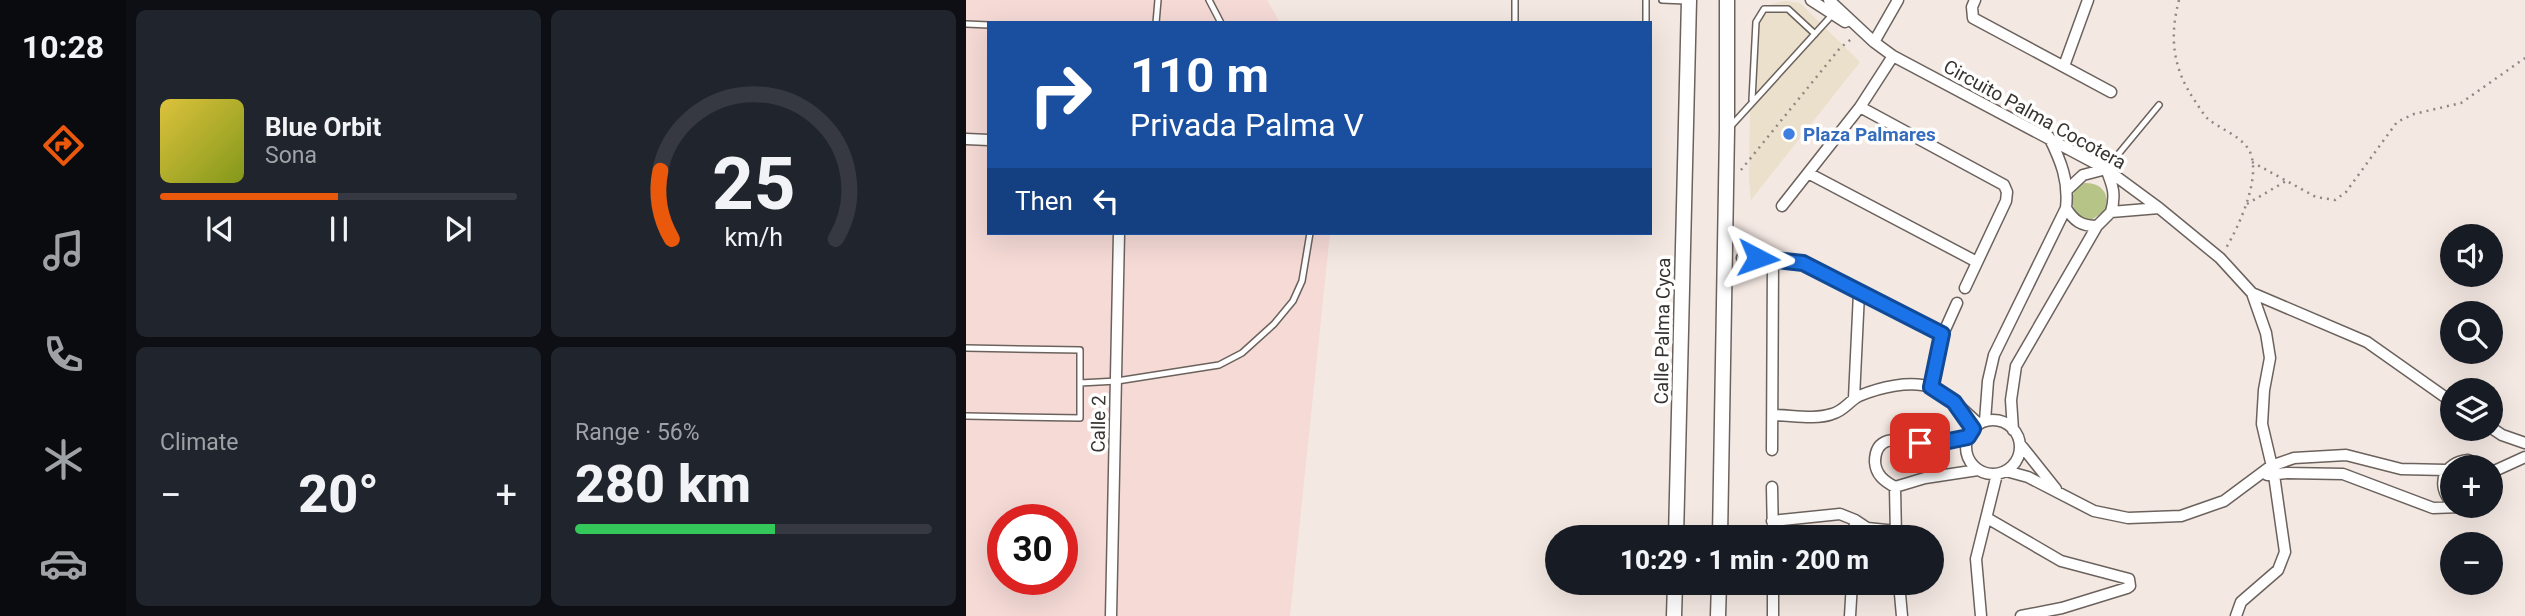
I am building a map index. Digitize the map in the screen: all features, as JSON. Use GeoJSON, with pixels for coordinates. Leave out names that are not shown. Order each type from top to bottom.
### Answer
{"type":"FeatureCollection","features":[{"type":"Feature","properties":{"kind":"street"},"geometry":{"type":"LineString","coordinates":[[1720,525],[1727,6],[1738,0]]}},
{"type":"Feature","properties":{"kind":"street","name":"Circuito Palma Cocotera"},"geometry":{"type":"LineString","coordinates":[[1811,0],[1833,8],[1894,57],[2106,169],[2220,258],[2252,293]]}},
{"type":"Feature","properties":{"kind":"street"},"geometry":{"type":"LineString","coordinates":[[1874,42],[1898,0]]}},
{"type":"Feature","properties":{"kind":"street"},"geometry":{"type":"LineString","coordinates":[[1975,0],[1972,6],[1973,18],[2111,92]]}},
{"type":"Feature","properties":{"kind":"street"},"geometry":{"type":"LineString","coordinates":[[2064,65],[2088,0]]}},
{"type":"Feature","properties":{"kind":"street","name":"Calle Palma Cyca"},"geometry":{"type":"LineString","coordinates":[[1676,525],[1689,1]]}},
{"type":"Feature","properties":{"kind":"street"},"geometry":{"type":"LineString","coordinates":[[1782,206],[1860,107],[1894,57]]}},
{"type":"Feature","properties":{"kind":"street"},"geometry":{"type":"LineString","coordinates":[[1860,107],[2004,185],[2007,192],[2006,201],[1965,288]]}},
{"type":"Feature","properties":{"kind":"street"},"geometry":{"type":"LineString","coordinates":[[2049,137],[2062,163],[2068,189],[2066,208],[1994,355],[1976,428],[1966,449],[1969,461],[1978,470],[1987,474],[2001,472],[2028,477],[2094,510],[2128,519],[2181,516],[2224,501],[2294,458],[2346,455],[2401,469],[2440,470]]}},
{"type":"Feature","properties":{"kind":"street"},"geometry":{"type":"LineString","coordinates":[[966,139],[987,140]]}},
{"type":"Feature","properties":{"kind":"street"},"geometry":{"type":"LineString","coordinates":[[2068,189],[2083,175],[2106,169],[2114,188],[2112,212]]}},
{"type":"Feature","properties":{"kind":"street"},"geometry":{"type":"LineString","coordinates":[[1808,173],[1976,262]]}},
{"type":"Feature","properties":{"kind":"street"},"geometry":{"type":"LineString","coordinates":[[2066,208],[2071,218],[2080,224],[2097,226]]}},
{"type":"Feature","properties":{"kind":"street"},"geometry":{"type":"LineString","coordinates":[[2060,494],[2020,444],[2013,430],[2011,400],[2016,366],[2097,226],[2112,212],[2159,208]]}},
{"type":"Feature","properties":{"kind":"street","name":"Calle 2"},"geometry":{"type":"LineString","coordinates":[[1111,616],[1119,235]]}},
{"type":"Feature","properties":{"kind":"street"},"geometry":{"type":"LineString","coordinates":[[1742,258],[1803,263],[1942,334]]}},
{"type":"Feature","properties":{"kind":"street"},"geometry":{"type":"LineString","coordinates":[[1772,450],[1773,259]]}},
{"type":"Feature","properties":{"kind":"street"},"geometry":{"type":"LineString","coordinates":[[1854,398],[1858,293]]}},
{"type":"Feature","properties":{"kind":"street"},"geometry":{"type":"LineString","coordinates":[[2252,293],[2367,342],[2440,394]]}},
{"type":"Feature","properties":{"kind":"street"},"geometry":{"type":"LineString","coordinates":[[2236,616],[2241,602],[2278,570],[2285,552],[2262,424],[2264,390],[2270,358],[2266,333],[2252,293]]}},
{"type":"Feature","properties":{"kind":"street"},"geometry":{"type":"LineString","coordinates":[[1931,387],[1942,334],[1957,303]]}},
{"type":"Feature","properties":{"kind":"street"},"geometry":{"type":"LineString","coordinates":[[1773,415],[1832,415],[1841,411],[1854,398],[1884,386],[1931,387],[1954,402],[1976,428]]}},
{"type":"Feature","properties":{"kind":"street"},"geometry":{"type":"LineString","coordinates":[[1896,525],[1895,493],[1882,480],[1875,463],[1882,445],[1891,439],[1934,444],[1976,428],[2005,424],[2013,430]]}},
{"type":"Feature","properties":{"kind":"street"},"geometry":{"type":"LineString","coordinates":[[2503,435],[2525,443]]}},
{"type":"Feature","properties":{"kind":"street"},"geometry":{"type":"LineString","coordinates":[[1981,616],[1976,559],[2001,472],[2014,464],[2019,455],[2020,444]]}},
{"type":"Feature","properties":{"kind":"street"},"geometry":{"type":"LineString","coordinates":[[2503,467],[2525,457]]}},
{"type":"Feature","properties":{"kind":"street"},"geometry":{"type":"LineString","coordinates":[[1895,493],[1926,478],[1978,470]]}},
{"type":"Feature","properties":{"kind":"street"},"geometry":{"type":"LineString","coordinates":[[2272,471],[2343,474],[2432,508],[2440,507]]}},
{"type":"Feature","properties":{"kind":"street"},"geometry":{"type":"LineString","coordinates":[[1772,487],[1772,525]]}},
{"type":"Feature","properties":{"kind":"street"},"geometry":{"type":"LineString","coordinates":[[1772,521],[1840,514],[1862,525]]}},
{"type":"Feature","properties":{"kind":"street"},"geometry":{"type":"LineString","coordinates":[[1987,518],[2061,561],[2129,579],[2130,586],[2127,588],[2063,608],[2021,616]]}},
{"type":"Feature","properties":{"kind":"street"},"geometry":{"type":"LineString","coordinates":[[1855,520],[1855,525]]}},
{"type":"Feature","properties":{"kind":"street"},"geometry":{"type":"LineString","coordinates":[[1674,616],[1675,595]]}},
{"type":"Feature","properties":{"kind":"street"},"geometry":{"type":"LineString","coordinates":[[1718,616],[1719,595]]}},
{"type":"Feature","properties":{"kind":"street"},"geometry":{"type":"LineString","coordinates":[[1773,595],[1773,616]]}},
{"type":"Feature","properties":{"kind":"street"},"geometry":{"type":"LineString","coordinates":[[1850,616],[1851,595]]}},
{"type":"Feature","properties":{"kind":"street"},"geometry":{"type":"LineString","coordinates":[[1900,595],[1902,616]]}},
{"type":"Feature","properties":{"kind":"lane"},"geometry":{"type":"LineString","coordinates":[[1156,21],[1158,0]]}},
{"type":"Feature","properties":{"kind":"lane"},"geometry":{"type":"LineString","coordinates":[[1209,0],[1220,21]]}},
{"type":"Feature","properties":{"kind":"lane"},"geometry":{"type":"LineString","coordinates":[[1515,0],[1515,21]]}},
{"type":"Feature","properties":{"kind":"lane"},"geometry":{"type":"LineString","coordinates":[[1646,0],[1646,21]]}},
{"type":"Feature","properties":{"kind":"lane"},"geometry":{"type":"LineString","coordinates":[[1662,0],[1689,1]]}},
{"type":"Feature","properties":{"kind":"lane"},"geometry":{"type":"LineString","coordinates":[[1727,130],[1815,34],[1833,8]]}},
{"type":"Feature","properties":{"kind":"lane"},"geometry":{"type":"LineString","coordinates":[[1752,102],[1756,22],[1764,9],[1788,9],[1815,34]]}},
{"type":"Feature","properties":{"kind":"lane"},"geometry":{"type":"LineString","coordinates":[[966,24],[987,25]]}},
{"type":"Feature","properties":{"kind":"lane"},"geometry":{"type":"LineString","coordinates":[[2106,169],[2159,104]]}},
{"type":"Feature","properties":{"kind":"lane"},"geometry":{"type":"LineString","coordinates":[[1080,383],[1117,382],[1219,365],[1242,353],[1274,324],[1293,300],[1302,281],[1310,235]]}},
{"type":"Feature","properties":{"kind":"lane"},"geometry":{"type":"LineString","coordinates":[[966,348],[1080,350],[1080,418],[966,416]]}},
{"type":"Feature","properties":{"kind":"path"},"geometry":{"type":"LineString","coordinates":[[2179,0],[2174,17],[2175,59],[2185,87],[2206,117],[2247,147],[2252,162],[2250,192],[2239,225],[2220,258]]}},
{"type":"Feature","properties":{"kind":"path"},"geometry":{"type":"LineString","coordinates":[[1738,174],[1840,48],[1863,32]]}},
{"type":"Feature","properties":{"kind":"path"},"geometry":{"type":"LineString","coordinates":[[2252,162],[2316,197],[2335,200],[2346,192],[2397,122],[2414,114],[2461,103],[2525,58]]}},
{"type":"Feature","properties":{"kind":"path"},"geometry":{"type":"LineString","coordinates":[[2246,204],[2286,180]]}},
{"type":"Feature","properties":{"kind":"shaded area"},"geometry":{"type":"Polygon","coordinates":[[[966,0],[1267,0],[1279,21],[987,21],[987,235],[1330,235],[1290,616],[966,616],[966,0]]]}},
{"type":"Feature","properties":{"kind":"shaded area"},"geometry":{"type":"Polygon","coordinates":[[[1785,1],[1800,3],[1860,62],[1751,200],[1751,39],[1754,22],[1761,10],[1771,4],[1785,1]]]}},
{"type":"Feature","properties":{"kind":"green space"},"geometry":{"type":"Polygon","coordinates":[[[2084,183],[2100,187],[2107,199],[2105,211],[2088,222],[2077,216],[2071,200],[2075,190],[2084,183]]]}},
{"type":"Feature","properties":{"kind":"place","name":"Plaza Palmares"},"geometry":{"type":"Point","coordinates":[1789,134]}},
{"type":"Feature","properties":{"kind":"route"},"geometry":{"type":"LineString","coordinates":[[1758,258],[1803,263],[1942,334],[1931,387],[1954,402],[1973,429],[1968,437],[1934,444],[1920,443]]}}]}
